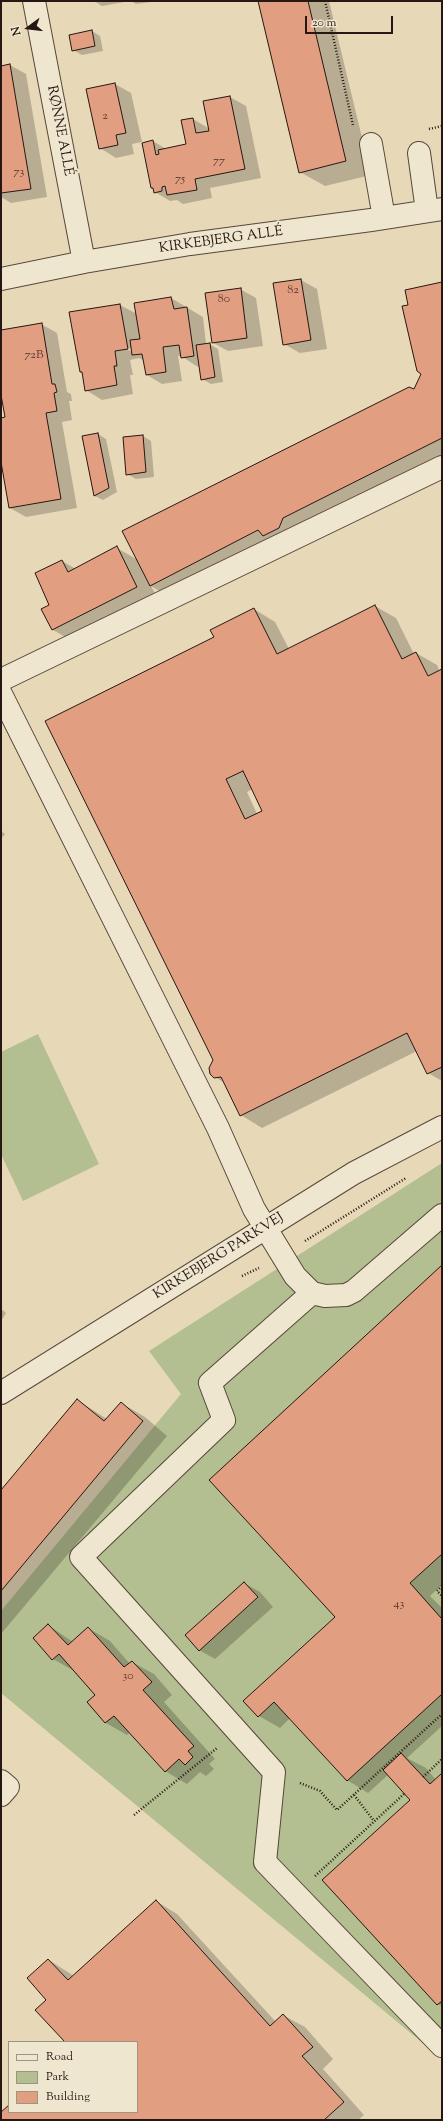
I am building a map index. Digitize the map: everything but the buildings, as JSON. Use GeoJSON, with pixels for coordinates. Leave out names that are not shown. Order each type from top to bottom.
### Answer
{"type":"FeatureCollection","features":[{"type":"Feature","properties":{"kind":"street","name":"RØNNE ALLÉ"},"geometry":{"type":"LineString","coordinates":[[34,1],[84,262]]}},
{"type":"Feature","properties":{"kind":"street"},"geometry":{"type":"LineString","coordinates":[[371,144],[384,218]]}},
{"type":"Feature","properties":{"kind":"street"},"geometry":{"type":"LineString","coordinates":[[419,153],[434,210]]}},
{"type":"Feature","properties":{"kind":"street","name":"KIRKEBJERG ALLÉ"},"geometry":{"type":"LineString","coordinates":[[1,279],[84,262],[190,244],[434,210]]}},
{"type":"Feature","properties":{"kind":"street"},"geometry":{"type":"LineString","coordinates":[[1,680],[442,467]]}},
{"type":"Feature","properties":{"kind":"street"},"geometry":{"type":"LineString","coordinates":[[1,694],[218,1128],[254,1209],[264,1228],[295,1276],[312,1293],[338,1297],[354,1291],[442,1215]]}},
{"type":"Feature","properties":{"kind":"street","name":"KIRKEBJERG PARKVEJ"},"geometry":{"type":"LineString","coordinates":[[1,1393],[354,1173],[442,1128]]}},
{"type":"Feature","properties":{"kind":"street"},"geometry":{"type":"LineString","coordinates":[[312,1293],[210,1383],[224,1420],[81,1557],[274,1772],[265,1862],[294,1895],[442,2046]]}},
{"type":"Feature","properties":{"kind":"street"},"geometry":{"type":"LineString","coordinates":[[1,1781],[8,1787],[1,1795]]}},
{"type":"Feature","properties":{"kind":"path"},"geometry":{"type":"LineString","coordinates":[[325,1],[358,148],[371,144]]}},
{"type":"Feature","properties":{"kind":"path"},"geometry":{"type":"LineString","coordinates":[[442,1586],[437,1591],[442,1596]]}},
{"type":"Feature","properties":{"kind":"path"},"geometry":{"type":"LineString","coordinates":[[274,1772],[320,1791],[338,1810],[442,1714]]}},
{"type":"Feature","properties":{"kind":"path"},"geometry":{"type":"LineString","coordinates":[[134,1815],[215,1750]]}},
{"type":"Feature","properties":{"kind":"path"},"geometry":{"type":"LineString","coordinates":[[423,1776],[442,1759]]}},
{"type":"Feature","properties":{"kind":"path"},"geometry":{"type":"LineString","coordinates":[[294,1895],[405,1793]]}},
{"type":"Feature","properties":{"kind":"path"},"geometry":{"type":"LineString","coordinates":[[354,1795],[374,1821]]}},
{"type":"Feature","properties":{"kind":"green space"},"geometry":{"type":"Polygon","coordinates":[[[38,1034],[99,1164],[23,1201],[1,1154],[1,1052],[38,1034]]]}},
{"type":"Feature","properties":{"kind":"green space"},"geometry":{"type":"Polygon","coordinates":[[[442,1163],[442,2059],[1,1693],[1,1611],[181,1394],[149,1351],[442,1163]]]}}]}
